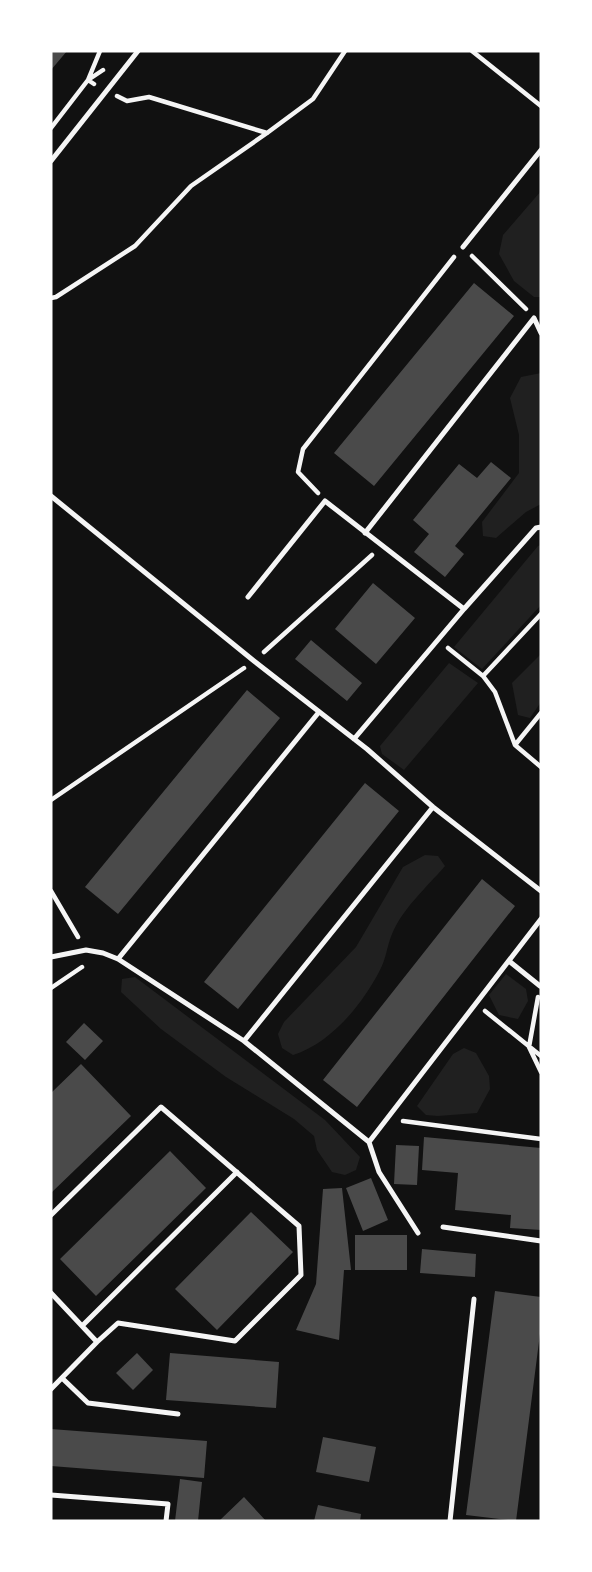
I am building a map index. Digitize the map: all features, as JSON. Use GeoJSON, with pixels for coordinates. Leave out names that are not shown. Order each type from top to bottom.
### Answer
{"type":"FeatureCollection","features":[{"type":"Feature","properties":{"kind":"lane"},"geometry":{"type":"LineString","coordinates":[[51,161],[138,51]]}},
{"type":"Feature","properties":{"kind":"lane"},"geometry":{"type":"LineString","coordinates":[[463,247],[541,150]]}},
{"type":"Feature","properties":{"kind":"lane"},"geometry":{"type":"LineString","coordinates":[[365,533],[534,317],[541,333]]}},
{"type":"Feature","properties":{"kind":"lane"},"geometry":{"type":"LineString","coordinates":[[51,496],[354,739],[433,807],[541,891]]}},
{"type":"Feature","properties":{"kind":"lane"},"geometry":{"type":"LineString","coordinates":[[248,597],[325,501],[464,609]]}},
{"type":"Feature","properties":{"kind":"lane"},"geometry":{"type":"LineString","coordinates":[[354,739],[464,609],[536,528],[541,527]]}},
{"type":"Feature","properties":{"kind":"lane"},"geometry":{"type":"LineString","coordinates":[[118,959],[319,712]]}},
{"type":"Feature","properties":{"kind":"lane"},"geometry":{"type":"LineString","coordinates":[[244,1041],[433,807]]}},
{"type":"Feature","properties":{"kind":"lane"},"geometry":{"type":"LineString","coordinates":[[369,1142],[541,919]]}},
{"type":"Feature","properties":{"kind":"lane"},"geometry":{"type":"LineString","coordinates":[[51,957],[86,950],[118,959],[244,1041],[369,1142],[379,1172],[418,1233]]}},
{"type":"Feature","properties":{"kind":"lane"},"geometry":{"type":"LineString","coordinates":[[509,961],[540,986]]}},
{"type":"Feature","properties":{"kind":"lane"},"geometry":{"type":"LineString","coordinates":[[51,1215],[161,1107],[299,1226],[301,1275],[235,1341],[118,1323],[51,1389]]}},
{"type":"Feature","properties":{"kind":"lane"},"geometry":{"type":"LineString","coordinates":[[82,1326],[237,1172]]}},
{"type":"Feature","properties":{"kind":"lane"},"geometry":{"type":"LineString","coordinates":[[443,1227],[541,1241]]}},
{"type":"Feature","properties":{"kind":"lane"},"geometry":{"type":"LineString","coordinates":[[51,1293],[97,1342]]}},
{"type":"Feature","properties":{"kind":"lane"},"geometry":{"type":"LineString","coordinates":[[450,1521],[474,1299]]}},
{"type":"Feature","properties":{"kind":"lane"},"geometry":{"type":"LineString","coordinates":[[62,1378],[88,1403],[178,1414]]}},
{"type":"Feature","properties":{"kind":"lane"},"geometry":{"type":"LineString","coordinates":[[51,1495],[168,1504],[166,1521]]}},
{"type":"Feature","properties":{"kind":"path"},"geometry":{"type":"LineString","coordinates":[[51,128],[88,80],[100,51]]}},
{"type":"Feature","properties":{"kind":"path"},"geometry":{"type":"LineString","coordinates":[[51,298],[135,246],[191,186],[313,99],[345,51]]}},
{"type":"Feature","properties":{"kind":"path"},"geometry":{"type":"LineString","coordinates":[[472,51],[541,106]]}},
{"type":"Feature","properties":{"kind":"path"},"geometry":{"type":"LineString","coordinates":[[88,80],[108,67]]}},
{"type":"Feature","properties":{"kind":"path"},"geometry":{"type":"LineString","coordinates":[[88,80],[127,101],[149,97],[267,133]]}},
{"type":"Feature","properties":{"kind":"path"},"geometry":{"type":"LineString","coordinates":[[325,501],[298,472],[303,449],[463,247],[534,317]]}},
{"type":"Feature","properties":{"kind":"path"},"geometry":{"type":"LineString","coordinates":[[51,800],[254,661],[382,547]]}},
{"type":"Feature","properties":{"kind":"path"},"geometry":{"type":"LineString","coordinates":[[483,676],[541,614]]}},
{"type":"Feature","properties":{"kind":"path"},"geometry":{"type":"LineString","coordinates":[[446,646],[483,676],[495,692],[515,745],[541,767]]}},
{"type":"Feature","properties":{"kind":"path"},"geometry":{"type":"LineString","coordinates":[[515,745],[541,713]]}},
{"type":"Feature","properties":{"kind":"path"},"geometry":{"type":"LineString","coordinates":[[51,891],[86,950]]}},
{"type":"Feature","properties":{"kind":"path"},"geometry":{"type":"LineString","coordinates":[[51,988],[103,954]]}},
{"type":"Feature","properties":{"kind":"path"},"geometry":{"type":"LineString","coordinates":[[540,986],[529,1046],[541,1072]]}},
{"type":"Feature","properties":{"kind":"path"},"geometry":{"type":"LineString","coordinates":[[476,1004],[541,1056]]}},
{"type":"Feature","properties":{"kind":"path"},"geometry":{"type":"LineString","coordinates":[[387,1119],[541,1139]]}},
{"type":"Feature","properties":{"kind":"shaded area"},"geometry":{"type":"Polygon","coordinates":[[[541,191],[541,297],[534,297],[514,281],[499,254],[503,235],[541,191]]]}},
{"type":"Feature","properties":{"kind":"shaded area"},"geometry":{"type":"Polygon","coordinates":[[[541,373],[541,504],[526,512],[496,538],[483,536],[482,522],[519,473],[519,435],[510,398],[521,377],[541,373]]]}},
{"type":"Feature","properties":{"kind":"shaded area"},"geometry":{"type":"Polygon","coordinates":[[[541,545],[541,605],[482,669],[454,647],[541,545]]]}},
{"type":"Feature","properties":{"kind":"shaded area"},"geometry":{"type":"Polygon","coordinates":[[[541,654],[541,702],[530,718],[518,715],[512,683],[541,654]]]}},
{"type":"Feature","properties":{"kind":"shaded area"},"geometry":{"type":"Polygon","coordinates":[[[449,663],[478,683],[404,770],[382,754],[380,746],[449,663]]]}},
{"type":"Feature","properties":{"kind":"shaded area"},"geometry":{"type":"Polygon","coordinates":[[[425,855],[438,856],[445,866],[397,924],[382,966],[355,1009],[320,1042],[307,1049],[293,1055],[282,1048],[278,1034],[284,1022],[356,947],[403,867],[425,855]]]}},
{"type":"Feature","properties":{"kind":"shaded area"},"geometry":{"type":"Polygon","coordinates":[[[506,974],[526,989],[528,1001],[518,1019],[499,1015],[489,995],[506,974]]]}},
{"type":"Feature","properties":{"kind":"shaded area"},"geometry":{"type":"Polygon","coordinates":[[[135,977],[325,1120],[360,1157],[356,1170],[345,1175],[332,1172],[317,1150],[314,1136],[294,1119],[226,1077],[161,1029],[121,992],[122,979],[135,977]]]}},
{"type":"Feature","properties":{"kind":"shaded area"},"geometry":{"type":"Polygon","coordinates":[[[464,1048],[476,1053],[489,1076],[490,1089],[477,1113],[426,1115],[417,1106],[453,1054],[464,1048]]]}},
{"type":"Feature","properties":{"kind":"building"},"geometry":{"type":"Polygon","coordinates":[[[51,51],[67,51],[51,70],[51,51]]]}},
{"type":"Feature","properties":{"kind":"building"},"geometry":{"type":"Polygon","coordinates":[[[474,283],[514,316],[374,486],[334,453],[474,283]]]}},
{"type":"Feature","properties":{"kind":"building"},"geometry":{"type":"Polygon","coordinates":[[[491,462],[511,478],[455,546],[464,554],[445,577],[414,552],[429,534],[413,520],[459,464],[477,478],[491,462]]]}},
{"type":"Feature","properties":{"kind":"building"},"geometry":{"type":"Polygon","coordinates":[[[373,583],[415,618],[376,664],[335,629],[373,583]]]}},
{"type":"Feature","properties":{"kind":"building"},"geometry":{"type":"Polygon","coordinates":[[[311,640],[362,683],[347,701],[295,659],[311,640]]]}},
{"type":"Feature","properties":{"kind":"building"},"geometry":{"type":"Polygon","coordinates":[[[247,690],[280,718],[118,914],[85,887],[247,690]]]}},
{"type":"Feature","properties":{"kind":"building"},"geometry":{"type":"Polygon","coordinates":[[[365,783],[399,811],[238,1009],[204,982],[365,783]]]}},
{"type":"Feature","properties":{"kind":"building"},"geometry":{"type":"Polygon","coordinates":[[[482,879],[515,906],[357,1107],[323,1080],[482,879]]]}},
{"type":"Feature","properties":{"kind":"building"},"geometry":{"type":"Polygon","coordinates":[[[84,1023],[103,1041],[85,1060],[66,1042],[84,1023]]]}},
{"type":"Feature","properties":{"kind":"building"},"geometry":{"type":"Polygon","coordinates":[[[81,1064],[131,1116],[51,1193],[51,1093],[81,1064]]]}},
{"type":"Feature","properties":{"kind":"building"},"geometry":{"type":"Polygon","coordinates":[[[424,1137],[541,1148],[541,1230],[510,1228],[511,1215],[455,1210],[458,1173],[422,1170],[424,1137]]]}},
{"type":"Feature","properties":{"kind":"building"},"geometry":{"type":"Polygon","coordinates":[[[396,1145],[419,1146],[417,1185],[394,1184],[396,1145]]]}},
{"type":"Feature","properties":{"kind":"building"},"geometry":{"type":"Polygon","coordinates":[[[170,1151],[206,1188],[96,1296],[60,1259],[170,1151]]]}},
{"type":"Feature","properties":{"kind":"building"},"geometry":{"type":"Polygon","coordinates":[[[371,1178],[388,1220],[363,1231],[346,1188],[371,1178]]]}},
{"type":"Feature","properties":{"kind":"building"},"geometry":{"type":"Polygon","coordinates":[[[342,1188],[351,1270],[344,1270],[339,1340],[296,1330],[316,1284],[323,1189],[342,1188]]]}},
{"type":"Feature","properties":{"kind":"building"},"geometry":{"type":"Polygon","coordinates":[[[251,1212],[293,1252],[217,1330],[175,1289],[251,1212]]]}},
{"type":"Feature","properties":{"kind":"building"},"geometry":{"type":"Polygon","coordinates":[[[355,1235],[407,1235],[407,1270],[355,1270],[355,1235]]]}},
{"type":"Feature","properties":{"kind":"building"},"geometry":{"type":"Polygon","coordinates":[[[422,1249],[476,1254],[475,1277],[420,1273],[422,1249]]]}},
{"type":"Feature","properties":{"kind":"building"},"geometry":{"type":"Polygon","coordinates":[[[495,1291],[541,1297],[541,1326],[516,1521],[466,1515],[495,1291]]]}},
{"type":"Feature","properties":{"kind":"building"},"geometry":{"type":"Polygon","coordinates":[[[137,1353],[153,1370],[133,1390],[116,1373],[137,1353]]]}},
{"type":"Feature","properties":{"kind":"building"},"geometry":{"type":"Polygon","coordinates":[[[170,1353],[279,1362],[276,1408],[166,1400],[170,1353]]]}},
{"type":"Feature","properties":{"kind":"building"},"geometry":{"type":"Polygon","coordinates":[[[51,1429],[207,1441],[204,1478],[51,1466],[51,1429]]]}},
{"type":"Feature","properties":{"kind":"building"},"geometry":{"type":"Polygon","coordinates":[[[323,1437],[376,1447],[369,1482],[316,1472],[323,1437]]]}},
{"type":"Feature","properties":{"kind":"building"},"geometry":{"type":"Polygon","coordinates":[[[180,1479],[202,1482],[198,1521],[175,1521],[180,1479]]]}},
{"type":"Feature","properties":{"kind":"building"},"geometry":{"type":"Polygon","coordinates":[[[244,1497],[266,1521],[219,1521],[244,1497]]]}},
{"type":"Feature","properties":{"kind":"building"},"geometry":{"type":"Polygon","coordinates":[[[318,1505],[361,1514],[360,1521],[314,1521],[318,1505]]]}}]}
